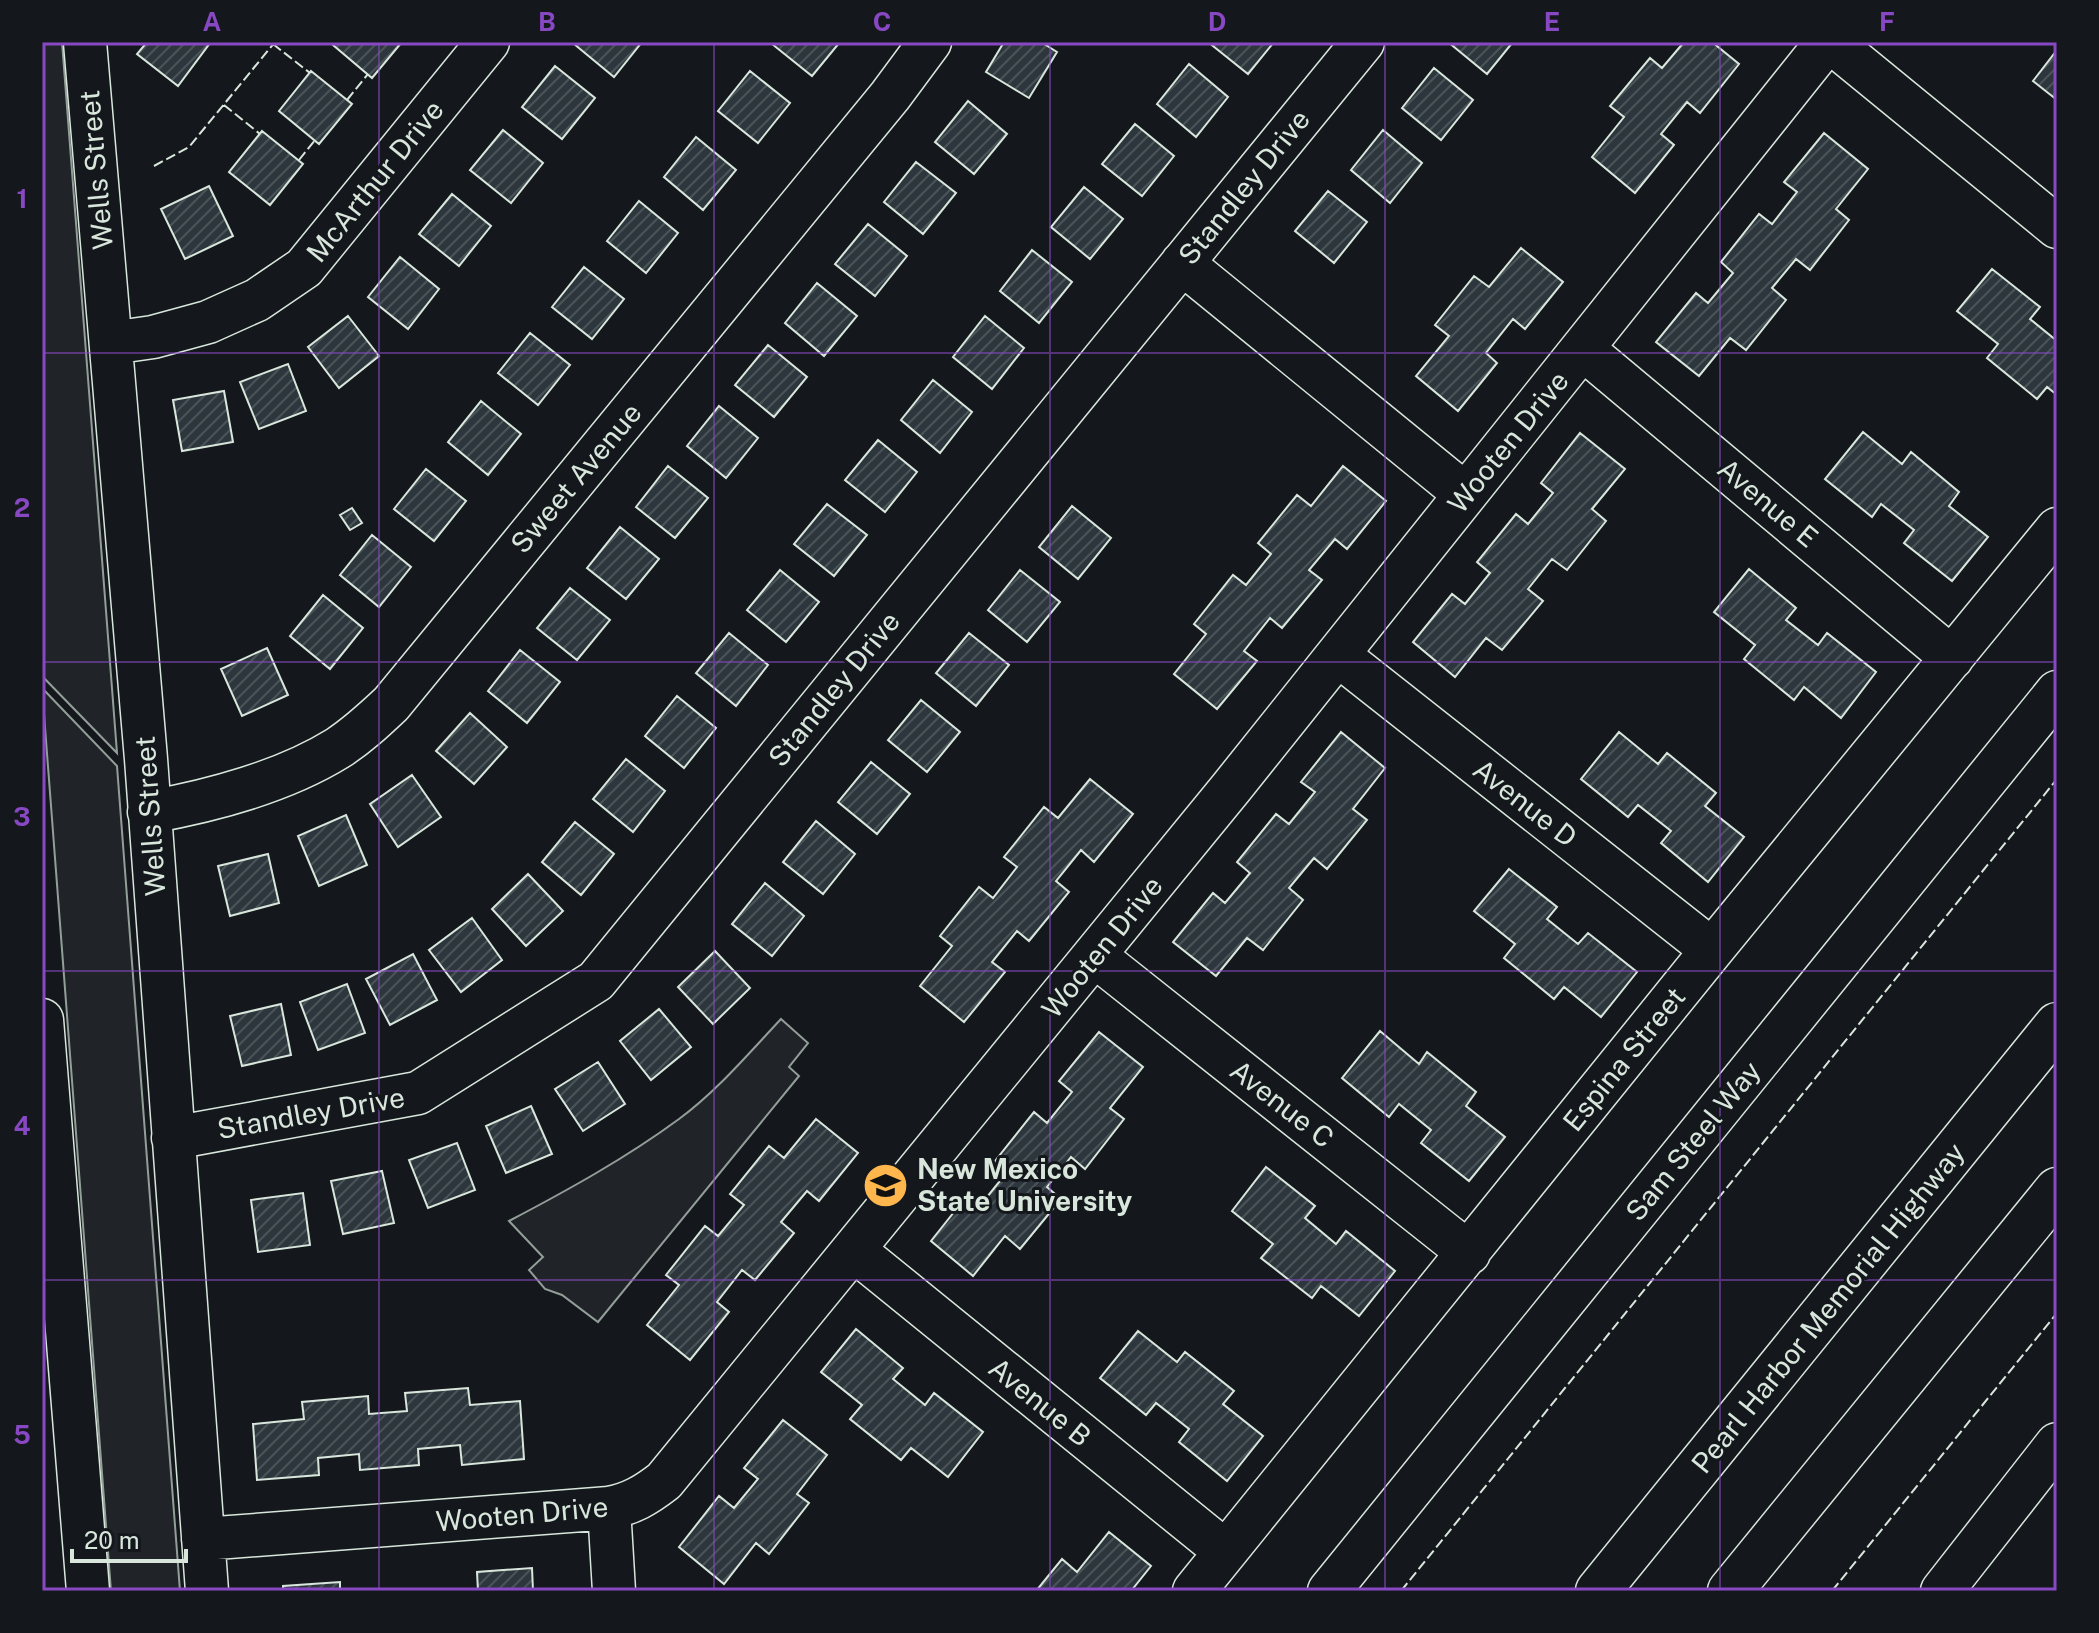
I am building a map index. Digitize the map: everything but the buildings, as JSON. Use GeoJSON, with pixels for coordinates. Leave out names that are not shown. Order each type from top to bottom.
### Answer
{"type":"FeatureCollection","features":[{"type":"Feature","properties":{"kind":"highway","name":"Pearl Harbor Memorial Highway"},"geometry":{"type":"LineString","coordinates":[[1598,1591],[2057,1025]]}},
{"type":"Feature","properties":{"kind":"highway"},"geometry":{"type":"LineString","coordinates":[[1730,1591],[2057,1190]]}},
{"type":"Feature","properties":{"kind":"street","name":"Wells Street"},"geometry":{"type":"LineString","coordinates":[[85,42],[149,812],[207,1591]]}},
{"type":"Feature","properties":{"kind":"street","name":"McArthur Drive"},"geometry":{"type":"LineString","coordinates":[[111,343],[153,337],[208,322],[257,300],[304,268],[488,42]]}},
{"type":"Feature","properties":{"kind":"street","name":"Sweet Avenue"},"geometry":{"type":"LineString","coordinates":[[149,812],[190,805],[259,785],[336,749],[362,731],[391,704],[880,108],[930,42]]}},
{"type":"Feature","properties":{"kind":"street","name":"Standley Drive"},"geometry":{"type":"LineString","coordinates":[[173,1138],[418,1093],[596,981],[1363,42]]}},
{"type":"Feature","properties":{"kind":"street"},"geometry":{"type":"LineString","coordinates":[[1829,42],[2057,227]]}},
{"type":"Feature","properties":{"kind":"street","name":"Wooten Drive"},"geometry":{"type":"LineString","coordinates":[[203,1539],[609,1508],[646,1496],[664,1481],[1095,956],[1829,42]]}},
{"type":"Feature","properties":{"kind":"street"},"geometry":{"type":"LineString","coordinates":[[1182,263],[1465,494]]}},
{"type":"Feature","properties":{"kind":"street","name":"Avenue E"},"geometry":{"type":"LineString","coordinates":[[1583,349],[1952,658]]}},
{"type":"Feature","properties":{"kind":"street","name":"Espina Street"},"geometry":{"type":"LineString","coordinates":[[1194,1591],[2057,529]]}},
{"type":"Feature","properties":{"kind":"street","name":"Avenue D"},"geometry":{"type":"LineString","coordinates":[[1338,655],[1712,950]]}},
{"type":"Feature","properties":{"kind":"street","name":"Sam Steel Way"},"geometry":{"type":"LineString","coordinates":[[1329,1591],[2057,692]]}},
{"type":"Feature","properties":{"kind":"street","name":"Avenue C"},"geometry":{"type":"LineString","coordinates":[[1095,956],[1469,1253]]}},
{"type":"Feature","properties":{"kind":"street"},"geometry":{"type":"LineString","coordinates":[[42,1020],[57,1373],[88,1591]]}},
{"type":"Feature","properties":{"kind":"street","name":"Avenue B"},"geometry":{"type":"LineString","coordinates":[[855,1251],[1225,1551]]}},
{"type":"Feature","properties":{"kind":"street"},"geometry":{"type":"LineString","coordinates":[[1942,1591],[2057,1444]]}},
{"type":"Feature","properties":{"kind":"street"},"geometry":{"type":"LineString","coordinates":[[609,1508],[614,1591]]}},
{"type":"Feature","properties":{"kind":"shaded area"},"geometry":{"type":"Polygon","coordinates":[[[42,42],[62,42],[117,753],[42,676],[42,42]]]}},
{"type":"Feature","properties":{"kind":"shaded area"},"geometry":{"type":"Polygon","coordinates":[[[42,688],[117,766],[180,1591],[111,1591],[42,688]]]}},
{"type":"Feature","properties":{"kind":"shaded area"},"geometry":{"type":"Polygon","coordinates":[[[781,1019],[808,1043],[789,1067],[799,1076],[598,1322],[562,1295],[545,1289],[529,1270],[543,1257],[509,1221],[596,1173],[679,1119],[720,1084],[781,1019]]]}},
{"type":"Feature","properties":{"kind":"fence"},"geometry":{"type":"LineString","coordinates":[[154,166],[189,147],[275,42]]}},
{"type":"Feature","properties":{"kind":"fence"},"geometry":{"type":"LineString","coordinates":[[273,44],[310,73]]}},
{"type":"Feature","properties":{"kind":"fence"},"geometry":{"type":"LineString","coordinates":[[347,100],[368,74]]}},
{"type":"Feature","properties":{"kind":"fence"},"geometry":{"type":"LineString","coordinates":[[224,105],[260,134]]}},
{"type":"Feature","properties":{"kind":"fence"},"geometry":{"type":"LineString","coordinates":[[299,160],[315,140]]}},
{"type":"Feature","properties":{"kind":"fence"},"geometry":{"type":"LineString","coordinates":[[1401,1591],[2057,779]]}},
{"type":"Feature","properties":{"kind":"fence"},"geometry":{"type":"LineString","coordinates":[[1832,1591],[2057,1313]]}},
{"type":"Feature","properties":{"kind":"place","name":"New Mexico State University"},"geometry":{"type":"Point","coordinates":[886,1185]}}]}
